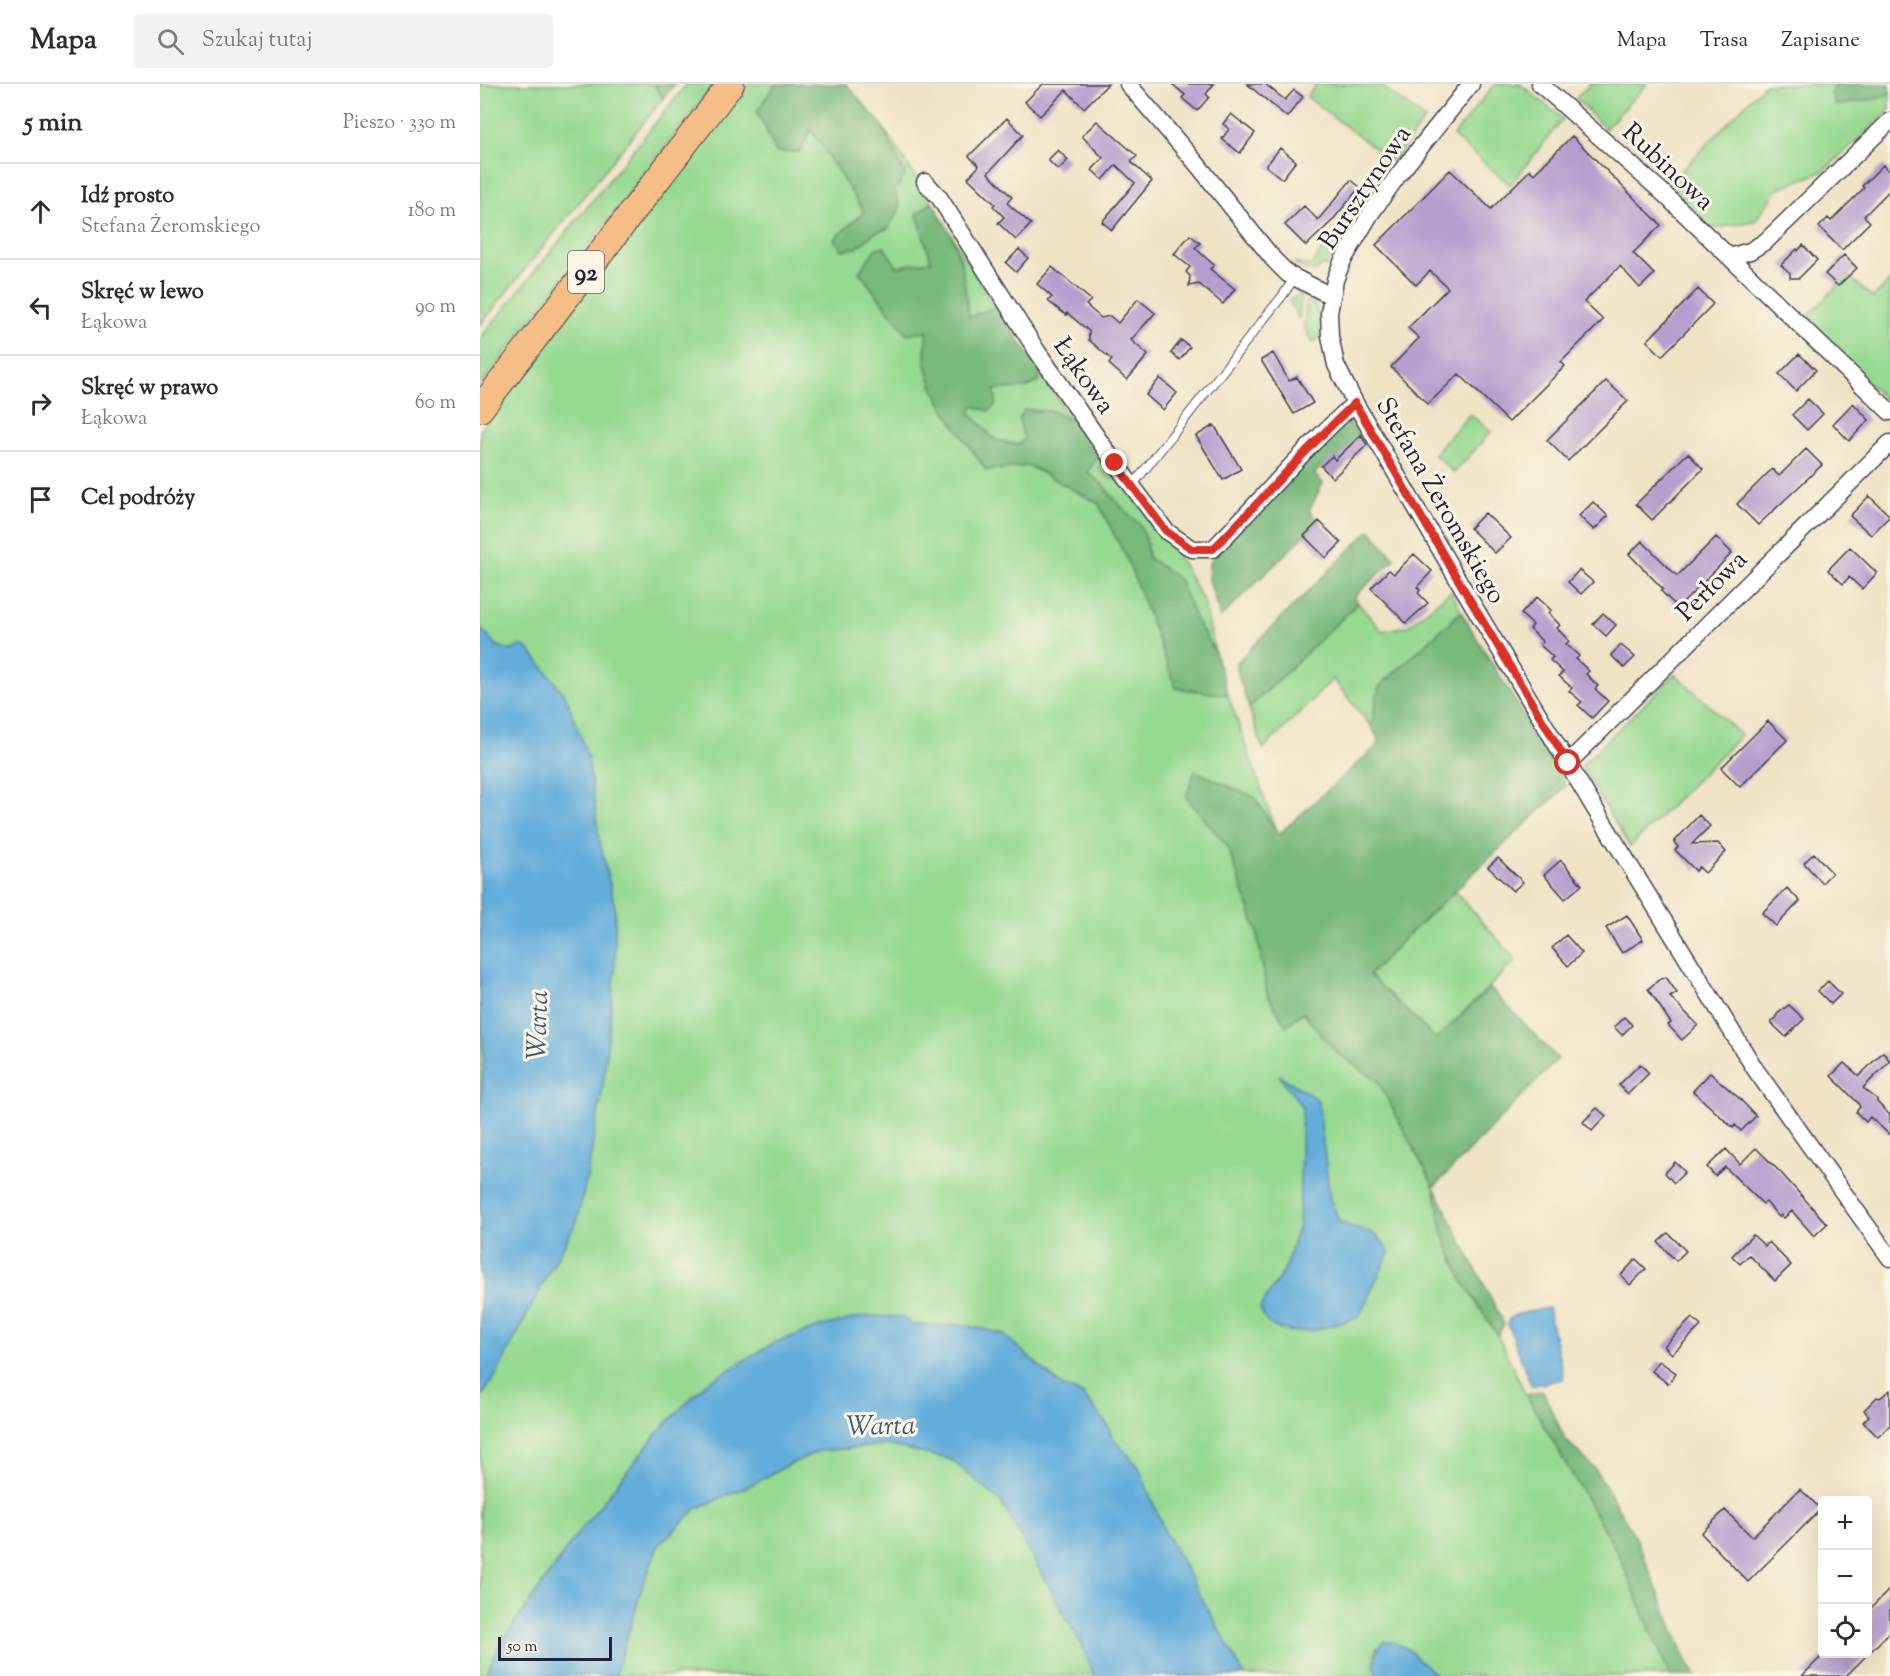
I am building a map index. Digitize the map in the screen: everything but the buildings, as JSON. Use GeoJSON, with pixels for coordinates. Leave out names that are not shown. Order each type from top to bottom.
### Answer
{"type":"FeatureCollection","features":[{"type":"Feature","properties":{"kind":"main road","name":"92"},"geometry":{"type":"LineString","coordinates":[[480,409],[731,84]]}},
{"type":"Feature","properties":{"kind":"street"},"geometry":{"type":"LineString","coordinates":[[1128,84],[1197,164],[1274,260],[1295,277],[1331,296]]}},
{"type":"Feature","properties":{"kind":"street","name":"Bursztynowa"},"geometry":{"type":"LineString","coordinates":[[1331,296],[1342,262],[1371,213],[1471,84]]}},
{"type":"Feature","properties":{"kind":"street","name":"Rubinowa"},"geometry":{"type":"LineString","coordinates":[[1540,84],[1634,166],[1890,412]]}},
{"type":"Feature","properties":{"kind":"street"},"geometry":{"type":"LineString","coordinates":[[1729,257],[1750,251],[1766,241],[1890,121]]}},
{"type":"Feature","properties":{"kind":"street","name":"Łąkowa"},"geometry":{"type":"LineString","coordinates":[[925,182],[939,197],[1037,351],[1132,486],[1166,531],[1192,549],[1213,549],[1330,425],[1355,403]]}},
{"type":"Feature","properties":{"kind":"street","name":"Stefana Żeromskiego"},"geometry":{"type":"LineString","coordinates":[[1331,296],[1329,324],[1332,349],[1336,365],[1355,403],[1568,763],[1755,1069],[1890,1258]]}},
{"type":"Feature","properties":{"kind":"street","name":"Perłowa"},"geometry":{"type":"LineString","coordinates":[[1568,763],[1890,442]]}},
{"type":"Feature","properties":{"kind":"lane"},"geometry":{"type":"LineString","coordinates":[[1132,486],[1295,277]]}},
{"type":"Feature","properties":{"kind":"green space"},"geometry":{"type":"Polygon","coordinates":[[[480,84],[654,84],[663,98],[480,325],[480,84]]]}},
{"type":"Feature","properties":{"kind":"green space"},"geometry":{"type":"Polygon","coordinates":[[[654,84],[675,84],[663,98],[654,84]]]}},
{"type":"Feature","properties":{"kind":"green space"},"geometry":{"type":"Polygon","coordinates":[[[687,84],[714,84],[480,386],[480,339],[687,84]]]}},
{"type":"Feature","properties":{"kind":"green space"},"geometry":{"type":"Polygon","coordinates":[[[747,84],[776,84],[757,111],[811,129],[865,212],[834,239],[857,248],[874,233],[888,229],[895,191],[905,174],[881,124],[932,202],[917,214],[931,261],[896,267],[884,248],[859,272],[907,334],[927,330],[925,359],[935,391],[986,470],[1029,466],[1098,503],[1128,561],[1176,688],[1228,695],[1276,831],[1254,797],[1187,797],[1228,847],[1257,932],[1267,994],[1286,1026],[1303,1012],[1337,1053],[1378,1081],[1434,1187],[1443,1235],[1463,1282],[1498,1336],[1526,1395],[1619,1555],[1670,1676],[1437,1676],[1406,1648],[1376,1648],[1374,1664],[1378,1676],[1245,1676],[1164,1530],[1138,1466],[1113,1438],[1106,1423],[1082,1394],[1063,1387],[1002,1334],[964,1325],[911,1325],[867,1316],[822,1326],[774,1343],[659,1431],[576,1536],[499,1646],[485,1676],[480,1676],[480,1398],[494,1379],[577,1221],[603,1085],[615,969],[615,907],[566,697],[527,648],[511,650],[500,647],[480,628],[480,431],[747,84]],[[1281,1077],[1302,1107],[1299,1226],[1284,1271],[1260,1308],[1359,1317],[1389,1252],[1374,1234],[1340,1223],[1330,1199],[1317,1100],[1281,1077]]]}},
{"type":"Feature","properties":{"kind":"green space"},"geometry":{"type":"Polygon","coordinates":[[[776,84],[846,84],[881,124],[905,175],[895,191],[900,208],[888,229],[874,233],[857,248],[842,250],[834,239],[864,212],[811,129],[800,152],[776,152],[757,111],[776,84]]]}},
{"type":"Feature","properties":{"kind":"green space"},"geometry":{"type":"Polygon","coordinates":[[[1316,84],[1379,84],[1425,119],[1393,162],[1307,97],[1316,84]]]}},
{"type":"Feature","properties":{"kind":"green space"},"geometry":{"type":"Polygon","coordinates":[[[1495,84],[1520,84],[1563,119],[1510,185],[1453,136],[1495,84]]]}},
{"type":"Feature","properties":{"kind":"green space"},"geometry":{"type":"Polygon","coordinates":[[[1590,84],[1647,84],[1605,129],[1576,98],[1590,84]]]}},
{"type":"Feature","properties":{"kind":"green space"},"geometry":{"type":"Polygon","coordinates":[[[1765,84],[1837,84],[1831,93],[1884,97],[1890,92],[1890,110],[1822,172],[1779,188],[1755,221],[1710,229],[1666,187],[1765,84]]]}},
{"type":"Feature","properties":{"kind":"green space"},"geometry":{"type":"Polygon","coordinates":[[[1837,84],[1890,84],[1890,92],[1884,97],[1836,106],[1831,93],[1837,84]]]}},
{"type":"Feature","properties":{"kind":"green space"},"geometry":{"type":"Polygon","coordinates":[[[932,202],[952,236],[962,266],[969,317],[996,307],[1039,370],[1039,381],[1026,388],[995,389],[996,404],[989,411],[973,406],[970,413],[995,440],[1018,445],[1024,439],[1019,420],[1024,410],[1052,411],[1072,421],[1097,456],[1088,472],[1140,525],[1146,539],[1148,557],[1179,579],[1196,620],[1215,652],[1228,695],[1176,688],[1128,561],[1098,503],[1030,466],[986,470],[935,392],[926,364],[927,331],[907,334],[859,272],[876,248],[884,247],[897,267],[931,261],[917,214],[932,202]]]}},
{"type":"Feature","properties":{"kind":"green space"},"geometry":{"type":"Polygon","coordinates":[[[1336,229],[1347,236],[1338,252],[1334,250],[1325,267],[1321,265],[1317,271],[1307,271],[1293,263],[1311,266],[1336,229]]]}},
{"type":"Feature","properties":{"kind":"green space"},"geometry":{"type":"Polygon","coordinates":[[[952,236],[996,307],[969,317],[962,266],[952,236]]]}},
{"type":"Feature","properties":{"kind":"green space"},"geometry":{"type":"Polygon","coordinates":[[[1848,275],[1873,298],[1890,281],[1890,405],[1805,319],[1848,275]]]}},
{"type":"Feature","properties":{"kind":"green space"},"geometry":{"type":"Polygon","coordinates":[[[1301,294],[1302,296],[1299,319],[1289,301],[1301,294]]]}},
{"type":"Feature","properties":{"kind":"green space"},"geometry":{"type":"Polygon","coordinates":[[[1307,294],[1316,308],[1320,324],[1321,335],[1313,343],[1304,327],[1307,294]]]}},
{"type":"Feature","properties":{"kind":"green space"},"geometry":{"type":"Polygon","coordinates":[[[1039,370],[1072,421],[1052,411],[1019,420],[1025,439],[1018,445],[995,440],[970,413],[973,406],[994,389],[1026,388],[1039,382],[1039,370]]]}},
{"type":"Feature","properties":{"kind":"green space"},"geometry":{"type":"Polygon","coordinates":[[[1470,414],[1491,432],[1454,473],[1434,454],[1470,414]]]}},
{"type":"Feature","properties":{"kind":"green space"},"geometry":{"type":"Polygon","coordinates":[[[1347,418],[1360,437],[1335,460],[1332,457],[1314,474],[1323,483],[1309,511],[1319,521],[1220,618],[1209,579],[1209,564],[1217,551],[1347,418]]]}},
{"type":"Feature","properties":{"kind":"green space"},"geometry":{"type":"Polygon","coordinates":[[[1097,456],[1115,473],[1176,553],[1204,602],[1215,652],[1161,567],[1148,557],[1146,539],[1104,486],[1088,472],[1097,456]]]}},
{"type":"Feature","properties":{"kind":"green space"},"geometry":{"type":"Polygon","coordinates":[[[1370,530],[1395,559],[1354,597],[1358,603],[1249,708],[1235,664],[1370,530]]]}},
{"type":"Feature","properties":{"kind":"green space"},"geometry":{"type":"Polygon","coordinates":[[[1451,591],[1461,612],[1379,687],[1371,726],[1333,679],[1263,749],[1249,708],[1358,603],[1382,631],[1408,626],[1451,591]]]}},
{"type":"Feature","properties":{"kind":"green space"},"geometry":{"type":"Polygon","coordinates":[[[1461,612],[1566,786],[1408,935],[1369,975],[1436,1039],[1490,988],[1558,1059],[1434,1187],[1378,1081],[1337,1053],[1303,1012],[1286,1026],[1267,993],[1257,932],[1228,847],[1186,797],[1195,771],[1254,797],[1279,834],[1380,743],[1371,726],[1379,687],[1461,612]]]}},
{"type":"Feature","properties":{"kind":"green space"},"geometry":{"type":"Polygon","coordinates":[[[1675,674],[1741,735],[1630,847],[1581,766],[1675,674]]]}},
{"type":"Feature","properties":{"kind":"green space"},"geometry":{"type":"Polygon","coordinates":[[[1455,891],[1516,960],[1436,1040],[1369,975],[1455,891]]]}},
{"type":"Feature","properties":{"kind":"green space"},"geometry":{"type":"Polygon","coordinates":[[[480,1004],[484,1057],[480,1119],[480,1004]]]}},
{"type":"Feature","properties":{"kind":"green space"},"geometry":{"type":"Polygon","coordinates":[[[1434,1187],[1504,1324],[1498,1336],[1463,1282],[1443,1235],[1434,1187]]]}},
{"type":"Feature","properties":{"kind":"green space"},"geometry":{"type":"Polygon","coordinates":[[[1543,1391],[1565,1439],[1595,1469],[1636,1538],[1686,1659],[1696,1676],[1670,1676],[1619,1555],[1526,1395],[1543,1391]]]}},
{"type":"Feature","properties":{"kind":"green space"},"geometry":{"type":"Polygon","coordinates":[[[888,1445],[952,1460],[1001,1502],[1080,1642],[1094,1676],[615,1676],[644,1581],[658,1546],[697,1508],[749,1486],[819,1451],[888,1445]]]}},
{"type":"Feature","properties":{"kind":"water","name":"Warta"},"geometry":{"type":"Polygon","coordinates":[[[480,628],[496,645],[512,651],[520,645],[527,648],[566,697],[588,757],[600,843],[615,907],[615,968],[603,1085],[577,1221],[494,1379],[480,1398],[480,1119],[484,1057],[480,1004],[480,628]]]}},
{"type":"Feature","properties":{"kind":"water"},"geometry":{"type":"Polygon","coordinates":[[[1279,1075],[1318,1100],[1330,1199],[1340,1223],[1374,1235],[1389,1252],[1359,1317],[1299,1332],[1275,1327],[1266,1321],[1260,1308],[1284,1271],[1299,1226],[1302,1107],[1279,1075]]]}},
{"type":"Feature","properties":{"kind":"water"},"geometry":{"type":"Polygon","coordinates":[[[1548,1308],[1564,1379],[1531,1386],[1508,1324],[1509,1319],[1515,1315],[1548,1308]]]}},
{"type":"Feature","properties":{"kind":"water","name":"Warta"},"geometry":{"type":"Polygon","coordinates":[[[867,1316],[902,1317],[912,1325],[964,1325],[1003,1334],[1063,1387],[1082,1394],[1106,1423],[1113,1438],[1138,1466],[1164,1530],[1245,1676],[1094,1676],[1080,1642],[1001,1502],[952,1460],[888,1445],[819,1451],[749,1486],[697,1508],[658,1546],[644,1581],[615,1676],[485,1676],[499,1646],[576,1536],[659,1431],[706,1383],[774,1343],[822,1326],[867,1316]]]}},
{"type":"Feature","properties":{"kind":"water"},"geometry":{"type":"Polygon","coordinates":[[[1383,1642],[1393,1642],[1406,1648],[1437,1676],[1378,1676],[1375,1658],[1383,1642]]]}},
{"type":"Feature","properties":{"kind":"route"},"geometry":{"type":"LineString","coordinates":[[1115,463],[1166,531],[1192,549],[1213,549],[1330,425],[1355,403],[1568,763]]}}]}
